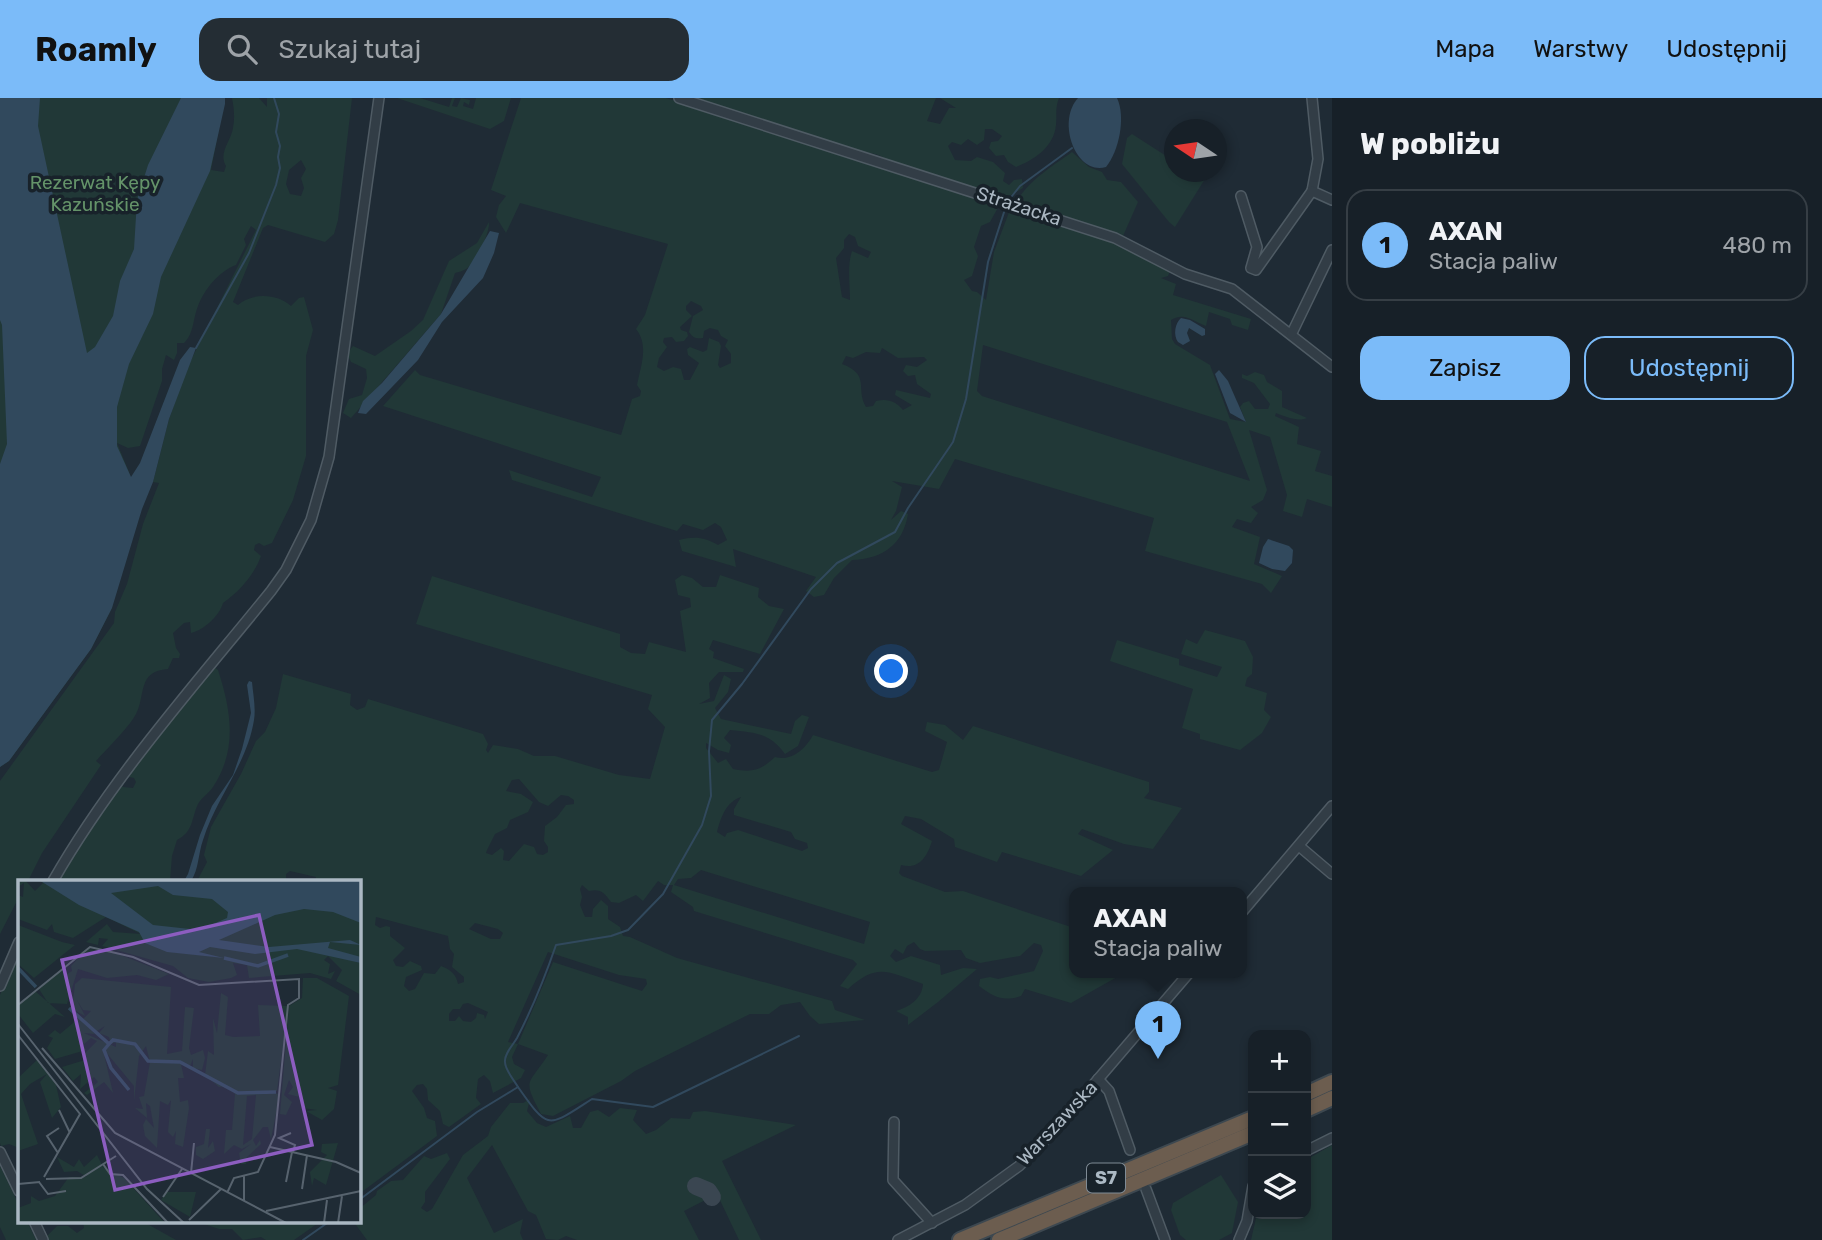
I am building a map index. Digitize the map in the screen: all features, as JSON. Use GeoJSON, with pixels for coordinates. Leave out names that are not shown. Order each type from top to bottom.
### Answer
{"type":"FeatureCollection","features":[{"type":"Feature","properties":{"kind":"highway"},"geometry":{"type":"LineString","coordinates":[[1308,1093],[1332,1082]]}},
{"type":"Feature","properties":{"kind":"highway"},"geometry":{"type":"LineString","coordinates":[[1311,1108],[1332,1098]]}},
{"type":"Feature","properties":{"kind":"highway","name":"S7"},"geometry":{"type":"LineString","coordinates":[[960,1240],[1248,1120]]}},
{"type":"Feature","properties":{"kind":"highway","name":"S7"},"geometry":{"type":"LineString","coordinates":[[999,1240],[1248,1135]]}},
{"type":"Feature","properties":{"kind":"street"},"geometry":{"type":"LineString","coordinates":[[54,880],[110,791],[271,591],[286,570],[311,520],[329,457],[379,98]]}},
{"type":"Feature","properties":{"kind":"street","name":"Strażacka"},"geometry":{"type":"LineString","coordinates":[[679,98],[1115,238],[1185,274],[1232,289],[1292,333],[1299,342],[1332,367]]}},
{"type":"Feature","properties":{"kind":"street"},"geometry":{"type":"LineString","coordinates":[[1241,196],[1255,235],[1257,247],[1251,268],[1256,271],[1312,191],[1318,159],[1312,98]]}},
{"type":"Feature","properties":{"kind":"street"},"geometry":{"type":"LineString","coordinates":[[1312,191],[1332,201]]}},
{"type":"Feature","properties":{"kind":"street"},"geometry":{"type":"LineString","coordinates":[[1292,333],[1332,250]]}},
{"type":"Feature","properties":{"kind":"street"},"geometry":{"type":"LineString","coordinates":[[1247,906],[1332,806]]}},
{"type":"Feature","properties":{"kind":"street"},"geometry":{"type":"LineString","coordinates":[[1298,846],[1331,872]]}},
{"type":"Feature","properties":{"kind":"street"},"geometry":{"type":"LineString","coordinates":[[0,986],[18,944]]}},
{"type":"Feature","properties":{"kind":"street","name":"Warszawska"},"geometry":{"type":"LineString","coordinates":[[898,1240],[978,1197],[1019,1166],[1052,1133],[1185,978]]}},
{"type":"Feature","properties":{"kind":"street"},"geometry":{"type":"LineString","coordinates":[[1098,1079],[1109,1091],[1130,1150]]}},
{"type":"Feature","properties":{"kind":"street"},"geometry":{"type":"LineString","coordinates":[[894,1122],[893,1180],[932,1223]]}},
{"type":"Feature","properties":{"kind":"street"},"geometry":{"type":"LineString","coordinates":[[1311,1148],[1332,1138]]}},
{"type":"Feature","properties":{"kind":"street"},"geometry":{"type":"LineString","coordinates":[[0,1152],[18,1189]]}},
{"type":"Feature","properties":{"kind":"street"},"geometry":{"type":"LineString","coordinates":[[1146,1189],[1165,1240]]}},
{"type":"Feature","properties":{"kind":"street"},"geometry":{"type":"LineString","coordinates":[[1239,1240],[1248,1215]]}},
{"type":"Feature","properties":{"kind":"street"},"geometry":{"type":"LineString","coordinates":[[34,1222],[43,1240]]}},
{"type":"Feature","properties":{"kind":"green space"},"geometry":{"type":"Polygon","coordinates":[[[0,98],[225,98],[211,170],[224,172],[226,166],[223,156],[234,124],[232,98],[259,98],[267,107],[267,98],[352,98],[338,220],[334,234],[325,242],[268,225],[263,228],[233,302],[238,305],[250,298],[265,296],[279,299],[291,306],[304,297],[313,330],[306,356],[306,456],[293,500],[272,543],[255,545],[254,550],[261,556],[258,563],[241,588],[223,603],[215,617],[191,633],[190,622],[184,623],[173,633],[179,658],[173,658],[168,669],[151,674],[147,679],[133,719],[96,761],[101,765],[42,853],[28,880],[18,880],[18,899],[0,934],[0,781],[114,623],[115,612],[127,584],[143,524],[159,483],[153,482],[169,419],[186,370],[256,230],[251,226],[244,239],[246,245],[236,265],[218,276],[204,294],[190,335],[184,343],[177,343],[174,360],[166,355],[162,381],[140,446],[128,448],[117,443],[131,477],[112,608],[91,649],[9,761],[0,767],[0,98]],[[301,160],[289,170],[286,184],[290,194],[301,196],[304,188],[301,178],[306,169],[301,160]]]}},
{"type":"Feature","properties":{"kind":"green space"},"geometry":{"type":"Polygon","coordinates":[[[397,98],[420,98],[449,107],[452,98],[455,98],[452,106],[457,107],[461,98],[470,100],[469,105],[464,102],[463,106],[473,109],[476,98],[511,98],[504,121],[490,129],[397,98]]]}},
{"type":"Feature","properties":{"kind":"green space"},"geometry":{"type":"Polygon","coordinates":[[[521,98],[666,98],[1000,204],[990,222],[981,226],[974,247],[978,256],[972,276],[964,280],[972,291],[986,300],[994,252],[1011,207],[1123,244],[1170,271],[1168,276],[1161,278],[1176,284],[1173,295],[1251,319],[1248,330],[1232,325],[1230,319],[1209,312],[1206,326],[1188,318],[1176,318],[1171,320],[1172,339],[1175,344],[1210,365],[1230,419],[1246,422],[1240,407],[1243,403],[1249,401],[1255,409],[1268,409],[1270,404],[1254,383],[1242,378],[1242,374],[1247,376],[1255,372],[1264,375],[1267,382],[1282,391],[1282,407],[1307,418],[1296,419],[1276,413],[1275,416],[1299,427],[1297,444],[1321,451],[1315,471],[1332,476],[1332,507],[1307,499],[1302,517],[1283,511],[1287,495],[1270,437],[1249,430],[1267,490],[1263,500],[1251,507],[1258,513],[1251,523],[1237,519],[1232,527],[1260,537],[1254,564],[1282,576],[1271,593],[1262,584],[1145,551],[1154,518],[955,459],[939,489],[892,481],[902,487],[891,520],[901,511],[908,514],[901,534],[896,542],[882,553],[852,560],[834,578],[824,595],[814,597],[806,591],[816,577],[733,549],[736,567],[682,551],[679,540],[699,538],[718,545],[727,540],[721,527],[715,523],[703,530],[683,524],[677,531],[512,480],[509,470],[592,497],[601,477],[383,406],[415,370],[420,375],[621,435],[632,399],[640,396],[641,391],[637,385],[643,348],[636,329],[645,315],[668,244],[520,203],[506,233],[496,217],[499,205],[506,196],[491,190],[521,98]],[[849,234],[844,240],[844,248],[836,258],[842,297],[850,300],[849,269],[852,251],[868,258],[871,252],[858,246],[855,237],[849,234]],[[691,301],[686,306],[692,316],[680,327],[688,336],[684,341],[676,342],[672,337],[664,338],[663,342],[667,347],[659,358],[657,367],[664,371],[673,367],[681,369],[684,380],[690,380],[699,363],[688,355],[687,349],[690,347],[703,352],[707,350],[709,338],[719,342],[720,368],[731,363],[731,354],[725,346],[728,340],[721,336],[718,330],[710,328],[704,331],[703,338],[692,336],[689,332],[693,316],[703,310],[691,301]],[[983,345],[977,391],[982,396],[1250,481],[1227,422],[983,345]],[[882,348],[880,353],[866,352],[853,358],[846,356],[842,364],[851,368],[859,377],[866,407],[884,400],[894,402],[903,410],[912,405],[895,395],[896,390],[930,398],[931,394],[917,384],[915,375],[908,376],[903,371],[906,365],[917,367],[927,360],[924,357],[898,358],[882,348]]]}},
{"type":"Feature","properties":{"kind":"green space"},"geometry":{"type":"Polygon","coordinates":[[[689,98],[936,98],[927,121],[940,124],[949,108],[956,108],[940,98],[1059,98],[1056,125],[1051,140],[1042,152],[1023,164],[1016,167],[1008,162],[1004,155],[996,156],[989,148],[991,142],[998,141],[1002,136],[992,129],[985,129],[984,140],[977,145],[968,139],[961,145],[952,142],[948,146],[955,160],[971,161],[977,157],[993,162],[1005,173],[1003,181],[1009,185],[1014,180],[1022,179],[1023,188],[1001,197],[889,162],[878,155],[864,153],[689,98]]]}},
{"type":"Feature","properties":{"kind":"green space"},"geometry":{"type":"Polygon","coordinates":[[[1132,134],[1164,155],[1164,182],[1203,182],[1175,227],[1122,164],[1127,138],[1132,134]]]}},
{"type":"Feature","properties":{"kind":"green space"},"geometry":{"type":"Polygon","coordinates":[[[1072,152],[1089,167],[1102,172],[1107,180],[1121,182],[1138,202],[1123,236],[1017,201],[1035,180],[1072,152]]]}},
{"type":"Feature","properties":{"kind":"green space"},"geometry":{"type":"Polygon","coordinates":[[[489,222],[485,240],[474,260],[466,269],[455,273],[441,314],[351,418],[343,413],[349,399],[362,395],[367,378],[366,369],[351,362],[347,353],[353,346],[375,356],[423,320],[449,261],[477,243],[489,222]]]}},
{"type":"Feature","properties":{"kind":"green space"},"geometry":{"type":"Polygon","coordinates":[[[682,575],[692,578],[703,587],[716,587],[720,575],[759,588],[758,597],[769,606],[784,609],[760,654],[713,640],[709,649],[714,652],[713,658],[744,669],[743,672],[719,672],[709,683],[710,698],[699,704],[714,701],[724,675],[731,679],[728,692],[715,708],[721,719],[791,734],[795,721],[802,715],[809,717],[798,746],[785,754],[767,738],[754,733],[730,730],[724,738],[731,745],[729,753],[706,743],[706,748],[718,763],[726,759],[733,769],[756,769],[775,757],[793,756],[813,735],[932,772],[939,770],[947,742],[925,731],[927,722],[945,725],[963,740],[973,726],[1149,782],[1149,792],[1144,798],[1182,808],[1153,849],[1124,844],[1082,829],[1078,834],[1113,850],[1081,876],[1002,852],[997,862],[955,847],[954,839],[921,819],[905,816],[901,824],[932,841],[921,861],[913,866],[901,865],[899,873],[902,876],[945,892],[963,891],[1069,926],[1069,978],[1115,978],[1071,1003],[1025,989],[1021,996],[1004,998],[994,996],[979,986],[980,979],[998,979],[1034,971],[1043,951],[1041,945],[1034,943],[1020,956],[980,963],[966,958],[961,950],[925,951],[914,942],[907,946],[903,954],[895,949],[890,956],[896,962],[911,956],[940,965],[941,975],[963,968],[977,969],[908,1025],[908,1017],[896,1011],[914,1002],[923,984],[892,973],[876,972],[867,975],[848,989],[840,986],[857,964],[853,960],[694,911],[693,907],[671,892],[673,885],[664,885],[658,881],[643,901],[636,895],[619,903],[611,902],[602,892],[589,891],[582,885],[580,905],[585,917],[592,917],[593,909],[601,900],[608,906],[608,919],[620,927],[623,936],[677,958],[832,1001],[835,1010],[865,1020],[819,1024],[800,1002],[781,1005],[769,1014],[750,1014],[635,1071],[553,1116],[541,1114],[530,1088],[532,1078],[548,1055],[518,1044],[512,1057],[514,1064],[525,1070],[521,1078],[493,1093],[490,1081],[484,1075],[478,1079],[476,1098],[481,1104],[449,1127],[443,1124],[440,1111],[428,1100],[427,1089],[423,1084],[417,1085],[412,1091],[424,1108],[427,1118],[435,1121],[437,1136],[360,1193],[360,880],[315,880],[316,877],[290,871],[286,874],[288,880],[198,880],[207,862],[204,855],[211,827],[256,741],[265,732],[276,708],[283,674],[351,694],[350,705],[357,710],[365,707],[368,699],[483,734],[488,744],[488,753],[493,745],[518,749],[534,756],[555,756],[619,775],[650,779],[665,727],[648,709],[652,695],[416,624],[432,576],[620,634],[620,647],[631,653],[645,654],[649,642],[686,652],[680,611],[691,607],[690,598],[678,595],[675,580],[682,575]],[[519,779],[512,780],[506,791],[521,794],[533,802],[528,812],[510,820],[507,828],[495,834],[486,853],[492,855],[501,848],[504,851],[503,860],[509,861],[524,844],[534,847],[537,854],[548,852],[544,841],[545,826],[557,817],[566,805],[574,804],[574,800],[561,795],[548,806],[539,802],[519,779]],[[741,797],[736,799],[722,816],[717,832],[725,837],[727,833],[738,830],[802,851],[808,848],[807,843],[795,839],[791,832],[734,815],[734,809],[741,797]],[[701,870],[691,878],[678,879],[674,885],[864,944],[870,922],[701,870]],[[376,917],[375,925],[380,928],[390,927],[390,936],[405,948],[393,960],[396,966],[403,967],[410,961],[421,966],[422,970],[406,977],[404,986],[409,991],[415,989],[424,973],[435,974],[441,966],[452,973],[458,984],[464,982],[464,977],[452,967],[454,954],[450,949],[448,936],[376,917]],[[475,923],[469,929],[491,939],[500,939],[503,933],[475,923]],[[548,952],[508,1042],[518,1044],[553,962],[642,991],[647,984],[646,979],[619,975],[548,952]],[[468,1003],[463,1004],[460,1009],[453,1009],[449,1014],[449,1021],[455,1021],[459,1016],[463,1021],[471,1022],[477,1013],[484,1015],[485,1019],[488,1012],[468,1003]]]}},
{"type":"Feature","properties":{"kind":"green space"},"geometry":{"type":"Polygon","coordinates":[[[1205,630],[1245,641],[1253,657],[1252,674],[1247,678],[1245,686],[1267,693],[1264,710],[1271,717],[1262,733],[1240,750],[1200,739],[1200,734],[1182,728],[1193,689],[1110,661],[1117,640],[1179,659],[1179,665],[1217,677],[1222,667],[1181,654],[1186,639],[1197,644],[1205,630]]]}},
{"type":"Feature","properties":{"kind":"green space"},"geometry":{"type":"Polygon","coordinates":[[[214,667],[218,670],[229,715],[226,758],[213,787],[198,804],[189,829],[177,840],[172,856],[170,880],[57,880],[120,784],[133,788],[136,782],[134,778],[125,776],[214,667]]]}},
{"type":"Feature","properties":{"kind":"green space"},"geometry":{"type":"Polygon","coordinates":[[[18,952],[18,1148],[9,1144],[1,1146],[0,1143],[0,995],[18,952]]]}},
{"type":"Feature","properties":{"kind":"green space"},"geometry":{"type":"Polygon","coordinates":[[[530,1099],[527,1111],[537,1123],[546,1127],[570,1116],[573,1128],[581,1128],[590,1112],[598,1110],[609,1117],[620,1108],[637,1110],[633,1120],[646,1134],[671,1118],[690,1119],[693,1112],[705,1111],[796,1125],[722,1161],[761,1240],[739,1240],[717,1194],[684,1211],[699,1240],[577,1240],[566,1236],[558,1240],[546,1239],[536,1215],[528,1211],[492,1145],[467,1178],[494,1233],[523,1219],[520,1233],[523,1240],[367,1240],[354,1222],[360,1222],[360,1208],[376,1195],[377,1191],[391,1181],[403,1180],[424,1156],[431,1159],[447,1153],[450,1159],[425,1192],[425,1202],[421,1208],[427,1212],[432,1209],[463,1155],[488,1136],[491,1127],[510,1103],[523,1103],[530,1099]]]}},
{"type":"Feature","properties":{"kind":"green space"},"geometry":{"type":"Polygon","coordinates":[[[1332,1145],[1332,1240],[1251,1240],[1256,1219],[1311,1219],[1311,1157],[1332,1145]]]}},
{"type":"Feature","properties":{"kind":"green space"},"geometry":{"type":"Polygon","coordinates":[[[0,1166],[18,1203],[18,1222],[27,1222],[36,1240],[6,1240],[0,1227],[0,1166]]]}},
{"type":"Feature","properties":{"kind":"green space"},"geometry":{"type":"Polygon","coordinates":[[[1221,1175],[1238,1202],[1232,1233],[1219,1240],[1186,1240],[1180,1235],[1171,1210],[1173,1203],[1221,1175]]]}},
{"type":"Feature","properties":{"kind":"green space"},"geometry":{"type":"Polygon","coordinates":[[[83,1222],[144,1222],[176,1240],[47,1240],[46,1237],[57,1226],[68,1226],[77,1233],[84,1228],[83,1222]]]}},
{"type":"Feature","properties":{"kind":"green space"},"geometry":{"type":"Polygon","coordinates":[[[198,1222],[320,1222],[294,1240],[266,1240],[261,1237],[243,1240],[232,1229],[219,1229],[198,1222]]]}},
{"type":"Feature","properties":{"kind":"water","name":"Rezerwat Kępy Kazuńskie"},"geometry":{"type":"Polygon","coordinates":[[[0,98],[40,98],[38,126],[87,353],[95,347],[113,316],[120,281],[134,249],[137,200],[148,165],[181,98],[225,98],[225,104],[210,171],[161,277],[153,314],[129,364],[117,407],[117,446],[131,477],[140,463],[180,360],[190,347],[196,348],[169,419],[153,482],[142,509],[112,608],[91,649],[9,761],[0,767],[0,464],[7,444],[0,320],[0,98]]]}},
{"type":"Feature","properties":{"kind":"water"},"geometry":{"type":"Polygon","coordinates":[[[1078,98],[1117,98],[1121,115],[1120,134],[1106,167],[1095,168],[1086,163],[1072,145],[1069,120],[1078,98]]]}},
{"type":"Feature","properties":{"kind":"water"},"geometry":{"type":"Polygon","coordinates":[[[490,231],[499,233],[483,278],[442,322],[418,360],[366,414],[358,413],[363,401],[382,383],[441,314],[490,231]]]}},
{"type":"Feature","properties":{"kind":"water"},"geometry":{"type":"Polygon","coordinates":[[[1181,318],[1205,329],[1205,335],[1202,336],[1189,328],[1187,333],[1190,341],[1183,345],[1178,342],[1175,329],[1181,318]]]}},
{"type":"Feature","properties":{"kind":"water"},"geometry":{"type":"Polygon","coordinates":[[[1219,370],[1228,381],[1246,422],[1230,413],[1215,374],[1219,370]]]}},
{"type":"Feature","properties":{"kind":"water"},"geometry":{"type":"Polygon","coordinates":[[[1268,539],[1293,550],[1292,563],[1285,571],[1259,563],[1268,539]]]}},
{"type":"Feature","properties":{"kind":"water"},"geometry":{"type":"Polygon","coordinates":[[[249,681],[252,682],[255,711],[250,736],[245,751],[238,766],[215,810],[201,845],[194,876],[192,880],[185,880],[212,806],[233,775],[242,749],[251,713],[247,685],[249,681]]]}},
{"type":"Feature","properties":{"kind":"waterway"},"geometry":{"type":"LineString","coordinates":[[196,348],[249,253],[276,185],[280,168],[280,146],[276,132],[279,114],[274,98]]}},
{"type":"Feature","properties":{"kind":"waterway"},"geometry":{"type":"LineString","coordinates":[[1008,201],[1020,186],[1072,148]]}},
{"type":"Feature","properties":{"kind":"waterway"},"geometry":{"type":"LineString","coordinates":[[518,1087],[506,1068],[506,1056],[528,1015],[556,945],[611,936],[628,930],[663,894],[702,825],[711,796],[709,751],[712,720],[742,684],[811,589],[837,563],[895,532],[953,442],[966,399],[988,262],[1006,206]]}},
{"type":"Feature","properties":{"kind":"waterway"},"geometry":{"type":"LineString","coordinates":[[360,1199],[477,1112],[518,1087],[536,1112],[550,1120],[566,1116],[592,1099],[653,1107],[799,1036]]}},
{"type":"Feature","properties":{"kind":"waterway"},"geometry":{"type":"LineString","coordinates":[[303,1240],[329,1222]]}},
{"type":"Feature","properties":{"kind":"taxiway"},"geometry":{"type":"LineString","coordinates":[[696,1186],[708,1191],[712,1197]]}},
{"type":"Feature","properties":{"kind":"place","name":"AXAN"},"geometry":{"type":"Point","coordinates":[1158,1059]}}]}
